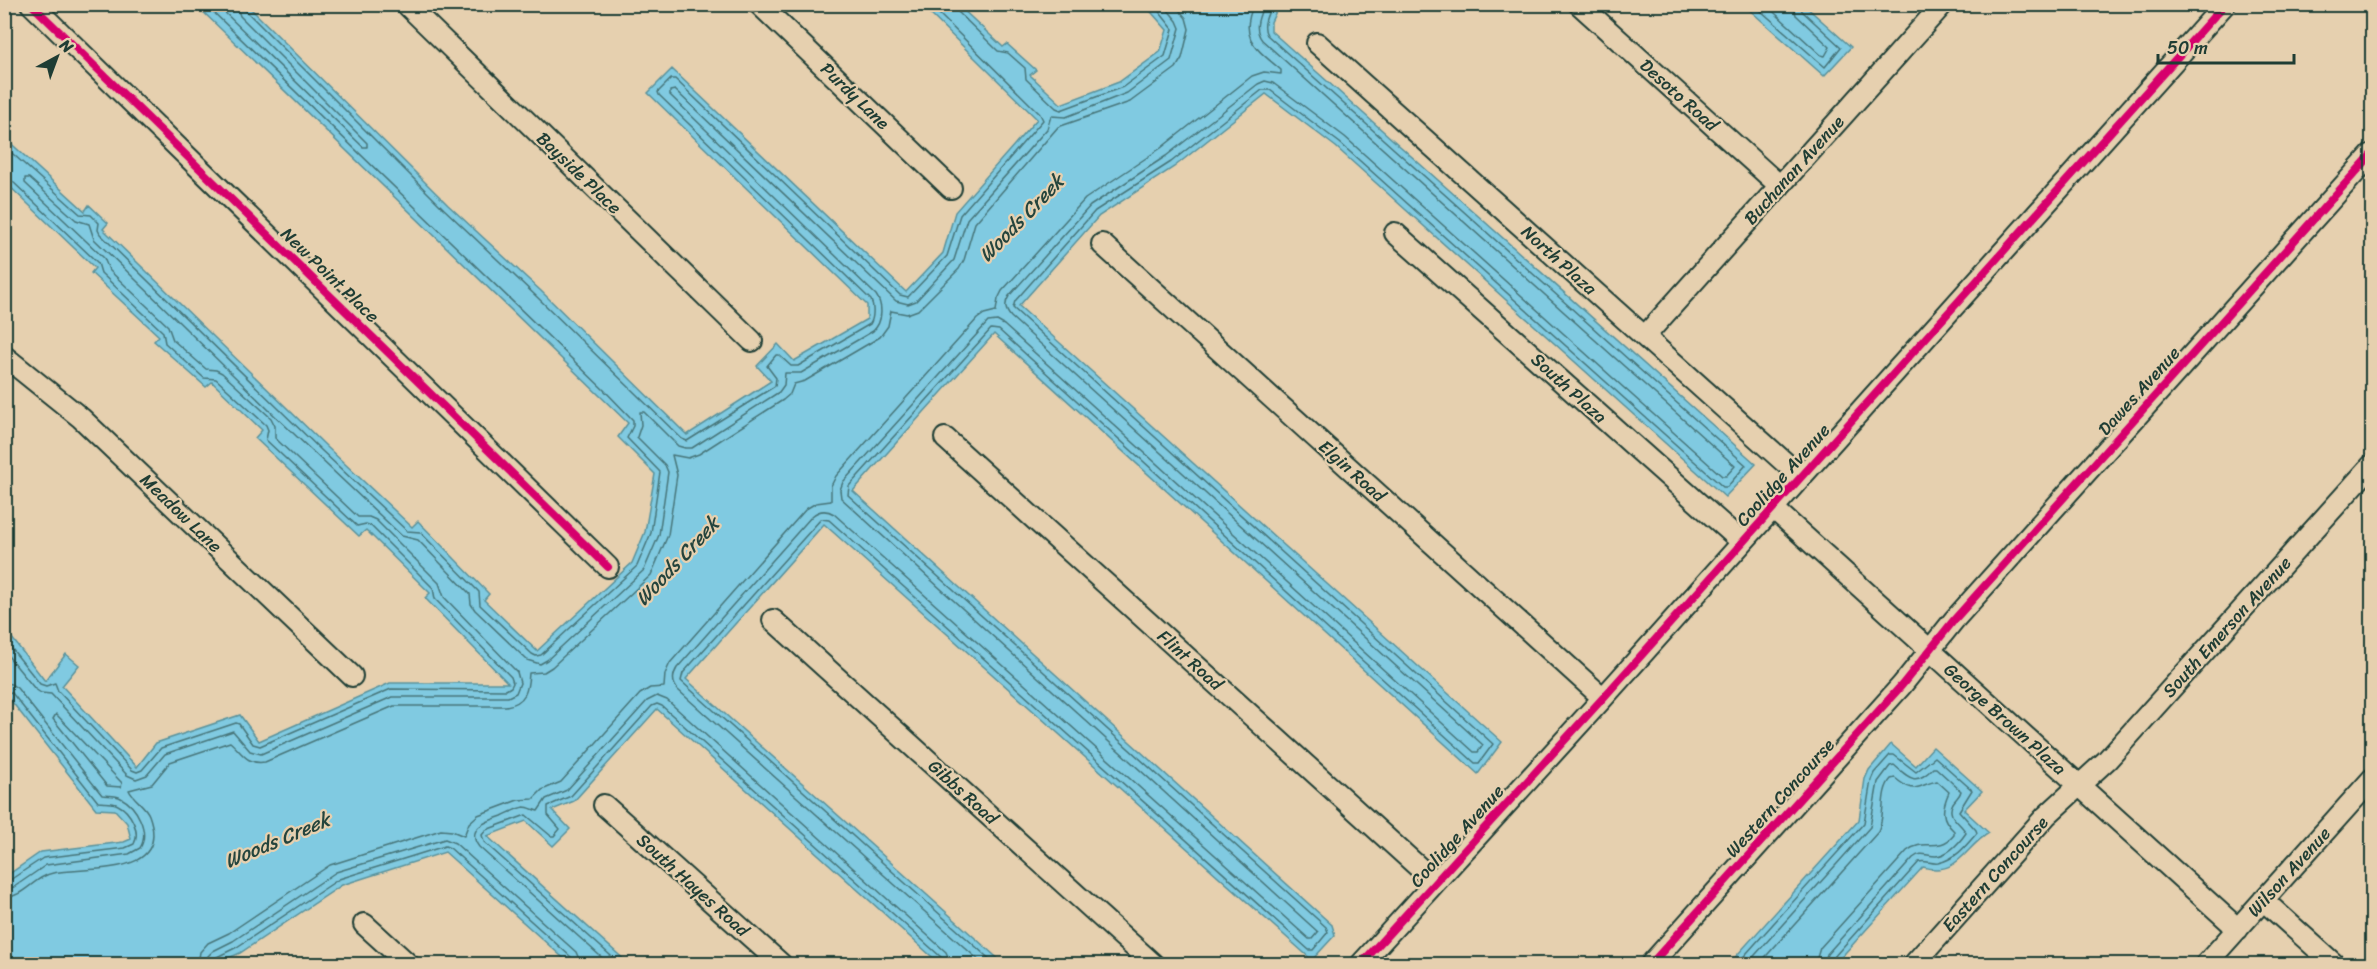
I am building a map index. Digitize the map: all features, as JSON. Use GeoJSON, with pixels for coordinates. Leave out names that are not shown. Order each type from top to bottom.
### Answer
{"type":"FeatureCollection","features":[{"type":"Feature","properties":{"kind":"street","name":"New Point Place"},"geometry":{"type":"LineString","coordinates":[[31,4],[608,567]]}},
{"type":"Feature","properties":{"kind":"street","name":"Bayside Place"},"geometry":{"type":"LineString","coordinates":[[406,4],[752,341]]}},
{"type":"Feature","properties":{"kind":"street","name":"Purdy Lane"},"geometry":{"type":"LineString","coordinates":[[759,4],[951,188]]}},
{"type":"Feature","properties":{"kind":"street","name":"Desoto Road"},"geometry":{"type":"LineString","coordinates":[[1579,4],[1780,186]]}},
{"type":"Feature","properties":{"kind":"street","name":"Buchanan Avenue"},"geometry":{"type":"LineString","coordinates":[[1645,336],[1943,4]]}},
{"type":"Feature","properties":{"kind":"street","name":"Coolidge Avenue"},"geometry":{"type":"LineString","coordinates":[[1361,964],[1603,698],[2225,4]]}},
{"type":"Feature","properties":{"kind":"street","name":"North Plaza"},"geometry":{"type":"LineString","coordinates":[[1317,43],[1801,477]]}},
{"type":"Feature","properties":{"kind":"street","name":"Dawes Avenue"},"geometry":{"type":"LineString","coordinates":[[1930,651],[1962,611],[2373,154]]}},
{"type":"Feature","properties":{"kind":"street","name":"South Plaza"},"geometry":{"type":"LineString","coordinates":[[1395,233],[1742,542]]}},
{"type":"Feature","properties":{"kind":"street","name":"Elgin Road"},"geometry":{"type":"LineString","coordinates":[[1102,244],[1603,698]]}},
{"type":"Feature","properties":{"kind":"street","name":"Meadow Lane"},"geometry":{"type":"LineString","coordinates":[[4,356],[81,418],[352,676]]}},
{"type":"Feature","properties":{"kind":"street","name":"Flint Road"},"geometry":{"type":"LineString","coordinates":[[945,438],[1435,882]]}},
{"type":"Feature","properties":{"kind":"street","name":"South Emerson Avenue"},"geometry":{"type":"LineString","coordinates":[[2079,786],[2108,760],[2373,465]]}},
{"type":"Feature","properties":{"kind":"street","name":"George Brown Plaza"},"geometry":{"type":"LineString","coordinates":[[1773,508],[2238,929]]}},
{"type":"Feature","properties":{"kind":"street","name":"Gibbs Road"},"geometry":{"type":"LineString","coordinates":[[773,620],[1153,964]]}},
{"type":"Feature","properties":{"kind":"street","name":"Western Concourse"},"geometry":{"type":"LineString","coordinates":[[1651,964],[1930,651]]}},
{"type":"Feature","properties":{"kind":"street","name":"Wilson Avenue"},"geometry":{"type":"LineString","coordinates":[[2206,964],[2373,779]]}},
{"type":"Feature","properties":{"kind":"street","name":"Eastern Concourse"},"geometry":{"type":"LineString","coordinates":[[1914,964],[2046,816],[2079,786]]}},
{"type":"Feature","properties":{"kind":"street","name":"South Hayes Road"},"geometry":{"type":"LineString","coordinates":[[604,805],[781,964]]}},
{"type":"Feature","properties":{"kind":"street"},"geometry":{"type":"LineString","coordinates":[[2263,900],[2334,964]]}},
{"type":"Feature","properties":{"kind":"street"},"geometry":{"type":"LineString","coordinates":[[363,924],[408,964]]}},
{"type":"Feature","properties":{"kind":"water","name":"Woods Creek"},"geometry":{"type":"Polygon","coordinates":[[[196,5],[247,5],[448,205],[541,291],[687,435],[771,381],[757,366],[778,344],[794,361],[867,319],[867,305],[648,93],[672,69],[906,292],[943,253],[955,212],[1037,119],[921,5],[958,5],[1003,47],[1007,44],[1036,70],[1030,75],[1061,104],[1119,82],[1160,52],[1167,30],[1145,5],[1279,5],[1271,22],[1271,31],[1756,464],[1725,497],[1336,147],[1266,94],[1174,167],[1099,216],[1019,306],[1502,742],[1478,774],[994,334],[853,491],[1332,925],[1335,935],[1312,960],[824,524],[686,679],[1004,964],[940,964],[657,709],[574,801],[552,810],[570,829],[553,846],[526,821],[487,836],[629,964],[570,964],[445,852],[342,885],[240,953],[215,964],[5,964],[5,877],[41,852],[124,842],[131,839],[127,823],[115,810],[96,809],[5,693],[5,629],[45,681],[66,654],[79,665],[62,686],[137,767],[156,743],[240,715],[259,741],[390,683],[508,683],[425,598],[430,593],[366,530],[359,536],[255,438],[262,430],[212,382],[206,387],[154,341],[159,336],[91,273],[95,268],[5,182],[5,138],[85,211],[89,205],[108,223],[103,229],[412,527],[418,521],[489,594],[484,600],[537,651],[632,563],[645,532],[655,474],[618,437],[628,423],[196,5]]]}},
{"type":"Feature","properties":{"kind":"water"},"geometry":{"type":"Polygon","coordinates":[[[1744,5],[1804,5],[1851,47],[1824,76],[1744,5]]]}},
{"type":"Feature","properties":{"kind":"water"},"geometry":{"type":"Polygon","coordinates":[[[1891,744],[1916,766],[1933,747],[1982,791],[1964,810],[1989,833],[1953,864],[1935,869],[1923,867],[1835,964],[1729,964],[1859,820],[1865,779],[1869,770],[1891,744]]]}},
{"type":"Feature","properties":{"kind":"cycle path"},"geometry":{"type":"LineString","coordinates":[[31,4],[608,567]]}},
{"type":"Feature","properties":{"kind":"cycle path"},"geometry":{"type":"LineString","coordinates":[[1361,964],[1603,698],[2225,4]]}},
{"type":"Feature","properties":{"kind":"cycle path"},"geometry":{"type":"LineString","coordinates":[[1651,964],[1902,685],[1954,620],[2372,154]]}}]}
